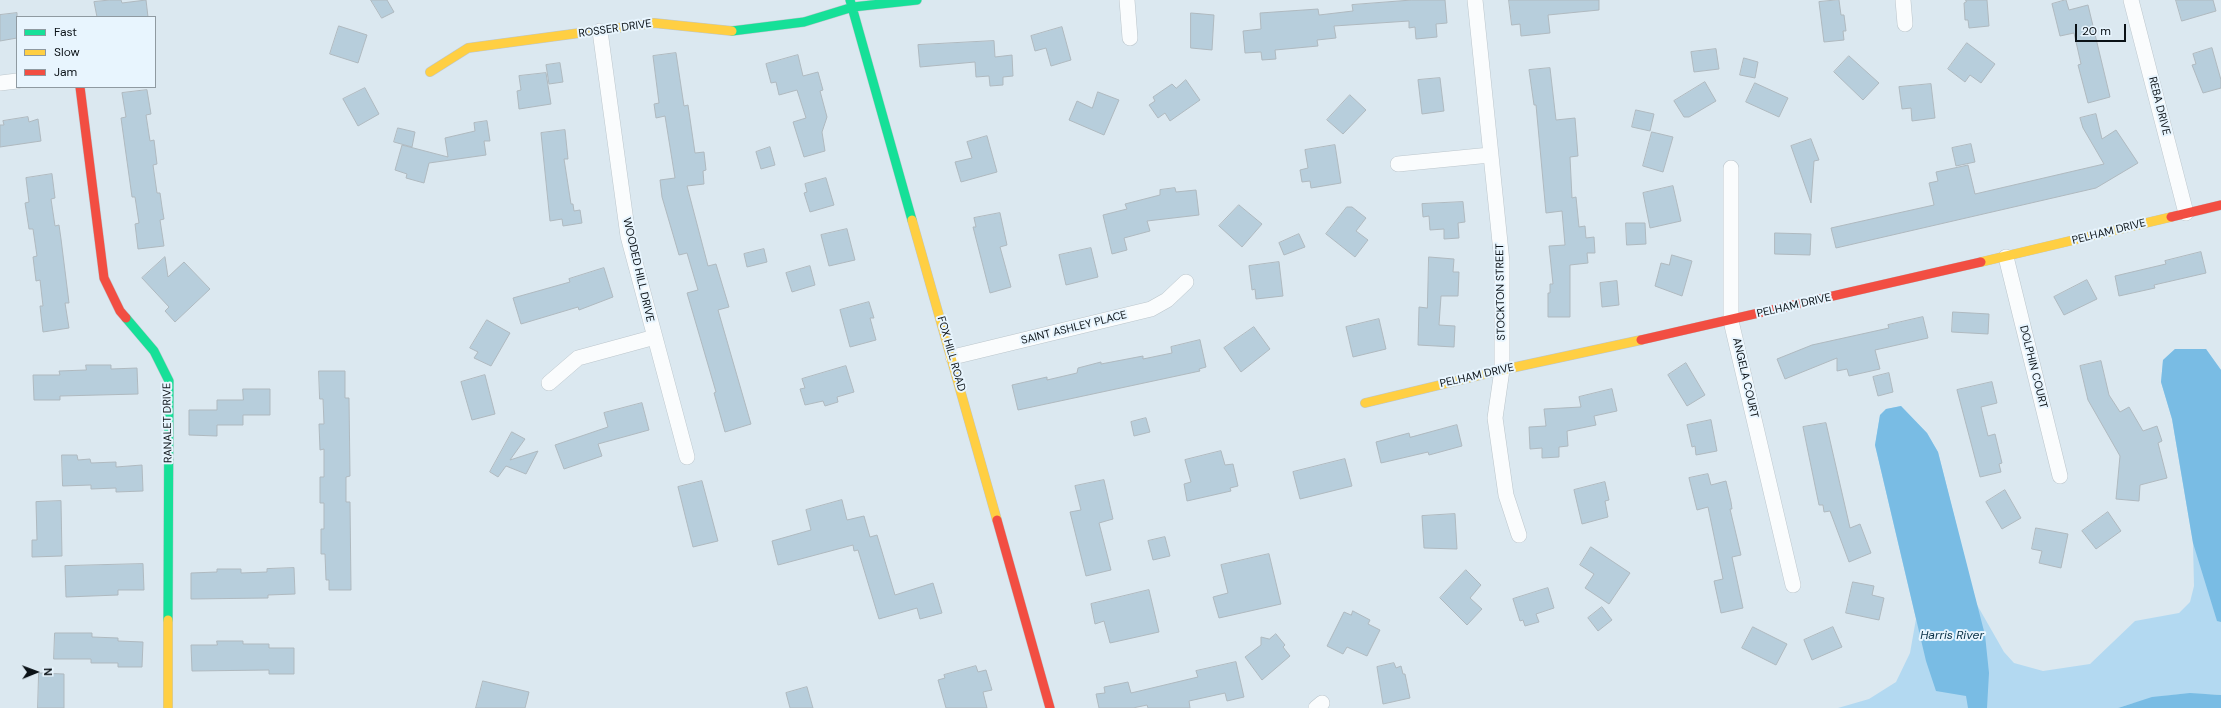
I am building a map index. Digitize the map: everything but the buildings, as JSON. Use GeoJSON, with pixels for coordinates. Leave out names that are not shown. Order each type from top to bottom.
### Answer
{"type":"FeatureCollection","features":[{"type":"Feature","properties":{"kind":"street","name":"ROSSER DRIVE"},"geometry":{"type":"LineString","coordinates":[[430,72],[468,48],[654,23],[732,31],[804,22],[851,4],[917,0]]}},
{"type":"Feature","properties":{"kind":"street"},"geometry":{"type":"LineString","coordinates":[[1126,0],[1130,38]]}},
{"type":"Feature","properties":{"kind":"street","name":"STOCKTON STREET"},"geometry":{"type":"LineString","coordinates":[[1475,0],[1502,262],[1502,370],[1495,418],[1506,495],[1519,535]]}},
{"type":"Feature","properties":{"kind":"street"},"geometry":{"type":"LineString","coordinates":[[1903,0],[1905,24]]}},
{"type":"Feature","properties":{"kind":"street","name":"REBA DRIVE"},"geometry":{"type":"LineString","coordinates":[[2132,0],[2186,213]]}},
{"type":"Feature","properties":{"kind":"street","name":"FOX HILL ROAD"},"geometry":{"type":"LineString","coordinates":[[851,4],[953,357],[1050,708]]}},
{"type":"Feature","properties":{"kind":"street","name":"WOODED HILL DRIVE"},"geometry":{"type":"LineString","coordinates":[[600,31],[628,236],[688,457]]}},
{"type":"Feature","properties":{"kind":"street"},"geometry":{"type":"LineString","coordinates":[[0,84],[16,81]]}},
{"type":"Feature","properties":{"kind":"street","name":"RANALET DRIVE"},"geometry":{"type":"LineString","coordinates":[[80,88],[104,278],[120,311],[154,351],[168,381],[168,708]]}},
{"type":"Feature","properties":{"kind":"street"},"geometry":{"type":"LineString","coordinates":[[1398,164],[1490,155]]}},
{"type":"Feature","properties":{"kind":"street","name":"ANGELA COURT"},"geometry":{"type":"LineString","coordinates":[[1731,168],[1732,321],[1793,585]]}},
{"type":"Feature","properties":{"kind":"street","name":"PELHAM DRIVE"},"geometry":{"type":"LineString","coordinates":[[1365,403],[1502,370],[1732,321],[2221,205]]}},
{"type":"Feature","properties":{"kind":"street","name":"DOLPHIN COURT"},"geometry":{"type":"LineString","coordinates":[[2006,257],[2060,476]]}},
{"type":"Feature","properties":{"kind":"street","name":"SAINT ASHLEY PLACE"},"geometry":{"type":"LineString","coordinates":[[953,357],[1151,309],[1167,300],[1186,282]]}},
{"type":"Feature","properties":{"kind":"street"},"geometry":{"type":"LineString","coordinates":[[549,384],[578,358],[655,337]]}},
{"type":"Feature","properties":{"kind":"shaded area"},"geometry":{"type":"Polygon","coordinates":[[[2175,349],[2206,349],[2221,370],[2221,695],[2181,694],[2157,697],[2118,708],[1838,708],[1869,699],[1896,682],[1910,653],[1916,619],[1875,445],[1880,415],[1886,409],[1901,406],[1927,433],[1938,452],[1976,603],[2004,652],[2014,663],[2043,671],[2090,664],[2135,621],[2179,613],[2190,602],[2194,586],[2193,543],[2172,419],[2161,382],[2163,360],[2175,349]]]}},
{"type":"Feature","properties":{"kind":"water"},"geometry":{"type":"Polygon","coordinates":[[[2175,349],[2206,349],[2221,370],[2221,622],[2217,621],[2193,543],[2172,419],[2161,382],[2163,360],[2175,349]]]}},
{"type":"Feature","properties":{"kind":"water","name":"Harris River"},"geometry":{"type":"Polygon","coordinates":[[[1901,406],[1927,433],[1938,452],[1985,635],[1989,673],[1987,708],[1968,708],[1966,696],[1936,691],[1926,661],[1875,445],[1880,415],[1886,409],[1901,406]]]}},
{"type":"Feature","properties":{"kind":"water"},"geometry":{"type":"Polygon","coordinates":[[[2190,693],[2221,695],[2221,708],[2118,708],[2152,697],[2190,693]]]}},
{"type":"Feature","properties":{"kind":"traffic: fast"},"geometry":{"type":"LineString","coordinates":[[850,0],[912,220]]}},
{"type":"Feature","properties":{"kind":"traffic: fast"},"geometry":{"type":"LineString","coordinates":[[732,31],[804,22],[853,7],[917,0]]}},
{"type":"Feature","properties":{"kind":"traffic: fast"},"geometry":{"type":"LineString","coordinates":[[126,318],[154,351],[169,381],[168,620]]}},
{"type":"Feature","properties":{"kind":"traffic: slow"},"geometry":{"type":"LineString","coordinates":[[430,72],[468,48],[654,23],[732,31]]}},
{"type":"Feature","properties":{"kind":"traffic: slow"},"geometry":{"type":"LineString","coordinates":[[1981,262],[2171,217]]}},
{"type":"Feature","properties":{"kind":"traffic: slow"},"geometry":{"type":"LineString","coordinates":[[912,220],[997,520]]}},
{"type":"Feature","properties":{"kind":"traffic: slow"},"geometry":{"type":"LineString","coordinates":[[1365,403],[1502,370],[1641,340]]}},
{"type":"Feature","properties":{"kind":"traffic: slow"},"geometry":{"type":"LineString","coordinates":[[168,620],[168,708]]}},
{"type":"Feature","properties":{"kind":"traffic: jam"},"geometry":{"type":"LineString","coordinates":[[80,88],[104,278],[120,311],[126,318]]}},
{"type":"Feature","properties":{"kind":"traffic: jam"},"geometry":{"type":"LineString","coordinates":[[2171,217],[2221,205]]}},
{"type":"Feature","properties":{"kind":"traffic: jam"},"geometry":{"type":"LineString","coordinates":[[1641,340],[1981,262]]}},
{"type":"Feature","properties":{"kind":"traffic: jam"},"geometry":{"type":"LineString","coordinates":[[997,520],[1050,708]]}}]}
